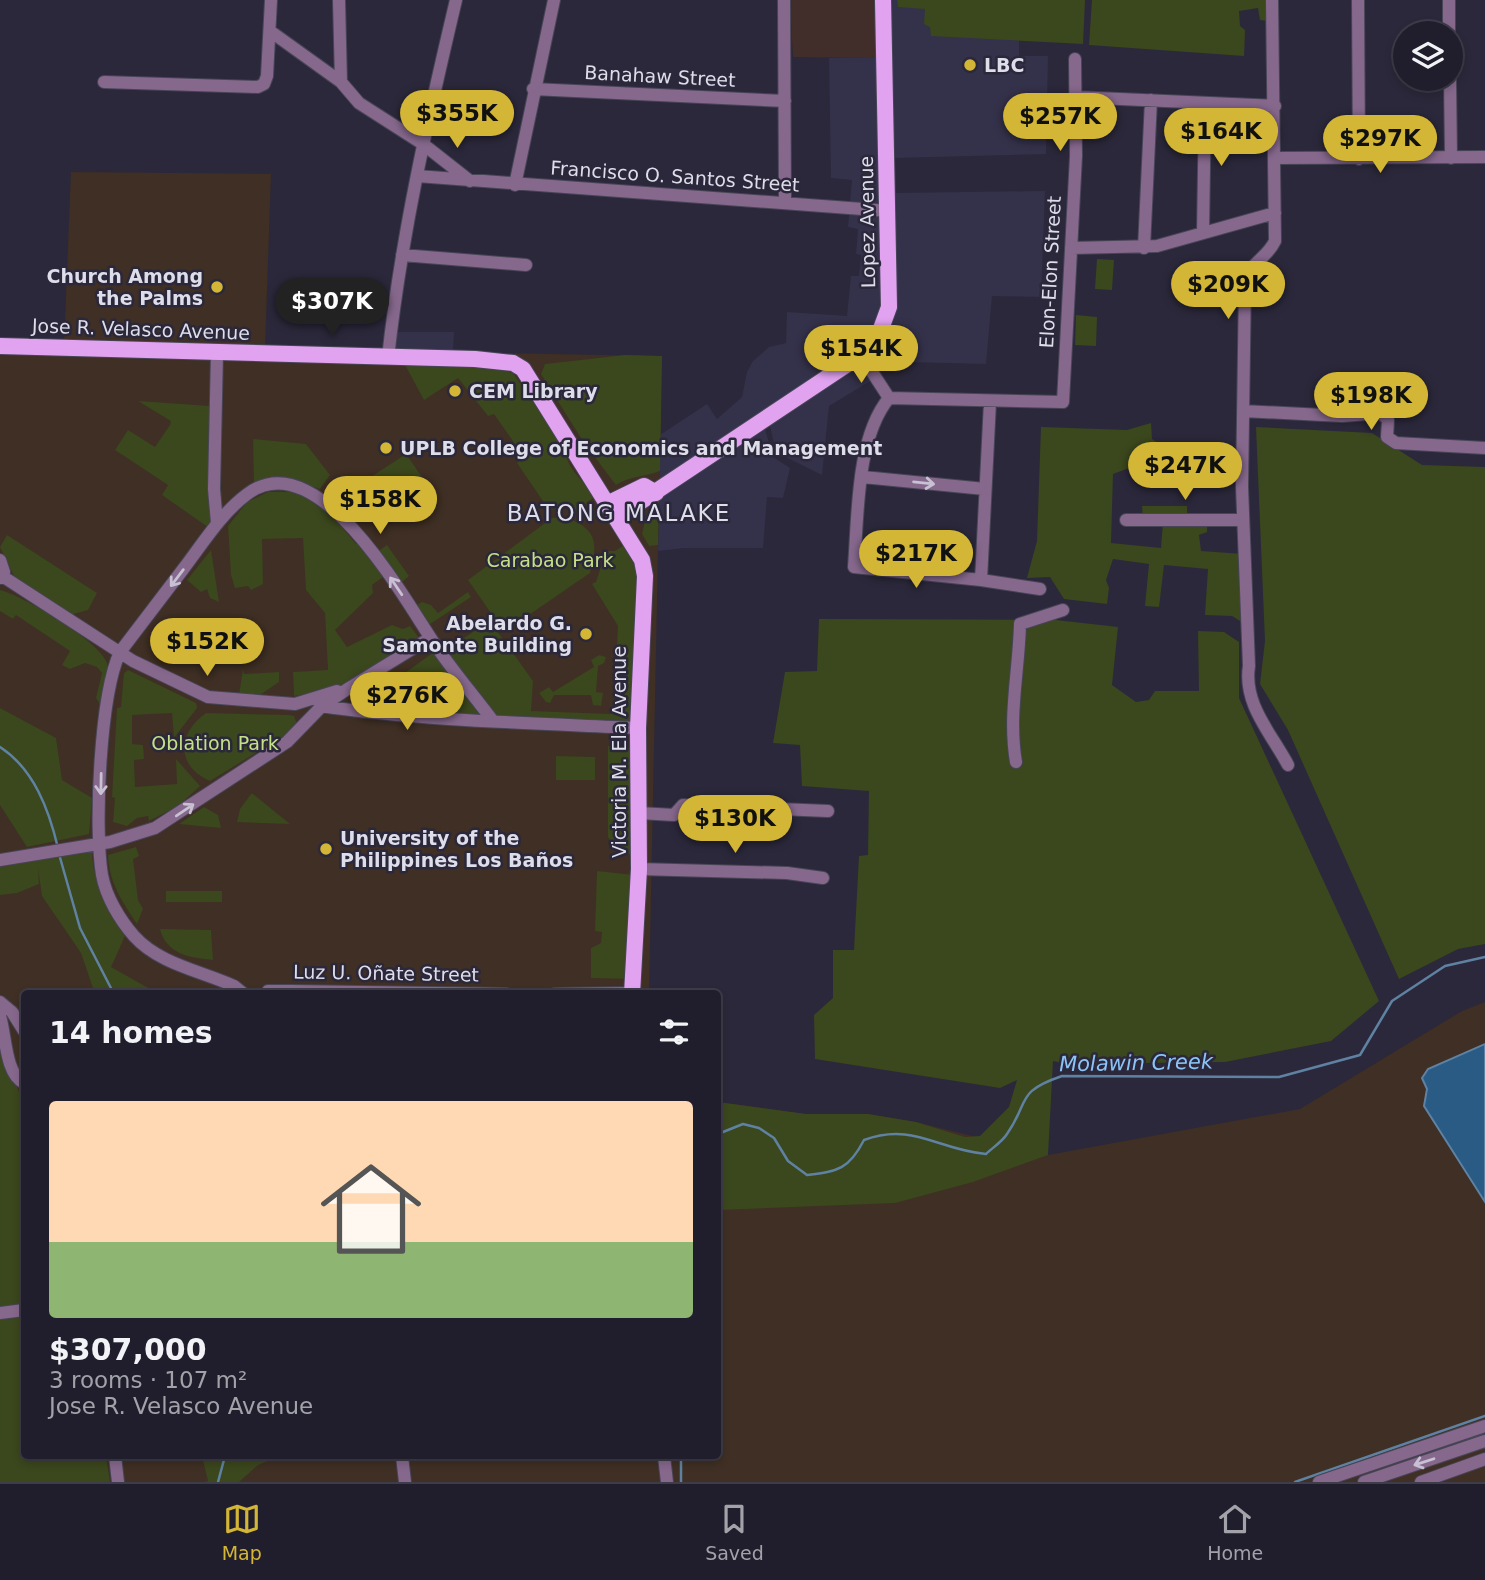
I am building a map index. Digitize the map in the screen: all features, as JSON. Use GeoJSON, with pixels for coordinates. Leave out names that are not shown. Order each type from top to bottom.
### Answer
{"type":"FeatureCollection","features":[{"type":"Feature","properties":{"kind":"main road","name":"Lopez Avenue"},"geometry":{"type":"LineString","coordinates":[[611,511],[656,493],[861,355],[878,337],[889,306],[883,0]]}},
{"type":"Feature","properties":{"kind":"main road","name":"Jose R. Velasco Avenue"},"geometry":{"type":"LineString","coordinates":[[0,346],[502,361],[523,369],[611,511]]}},
{"type":"Feature","properties":{"kind":"main road","name":"Victoria M. Ela Avenue"},"geometry":{"type":"LineString","coordinates":[[611,511],[642,560],[645,576],[638,728],[639,869],[632,990]]}},
{"type":"Feature","properties":{"kind":"street"},"geometry":{"type":"LineString","coordinates":[[104,82],[258,88],[264,84],[267,76],[271,0]]}},
{"type":"Feature","properties":{"kind":"street"},"geometry":{"type":"LineString","coordinates":[[339,0],[341,82]]}},
{"type":"Feature","properties":{"kind":"street"},"geometry":{"type":"LineString","coordinates":[[388,358],[402,255],[423,144],[456,0]]}},
{"type":"Feature","properties":{"kind":"street"},"geometry":{"type":"LineString","coordinates":[[515,185],[533,89],[554,0]]}},
{"type":"Feature","properties":{"kind":"street"},"geometry":{"type":"LineString","coordinates":[[784,0],[786,202]]}},
{"type":"Feature","properties":{"kind":"street"},"geometry":{"type":"LineString","coordinates":[[1272,0],[1275,241],[1270,251],[1249,268],[1245,281],[1243,520],[1250,666],[1247,685],[1257,713],[1288,765]]}},
{"type":"Feature","properties":{"kind":"street"},"geometry":{"type":"LineString","coordinates":[[1358,0],[1359,159]]}},
{"type":"Feature","properties":{"kind":"street"},"geometry":{"type":"LineString","coordinates":[[1449,0],[1449,21]]}},
{"type":"Feature","properties":{"kind":"street"},"geometry":{"type":"LineString","coordinates":[[270,31],[341,82],[359,103],[423,144],[470,181]]}},
{"type":"Feature","properties":{"kind":"street","name":"Elon-Elon Street"},"geometry":{"type":"LineString","coordinates":[[990,402],[1063,402],[1076,156],[1075,59]]}},
{"type":"Feature","properties":{"kind":"street","name":"Banahaw Street"},"geometry":{"type":"LineString","coordinates":[[533,89],[785,100]]}},
{"type":"Feature","properties":{"kind":"street"},"geometry":{"type":"LineString","coordinates":[[1450,91],[1451,158]]}},
{"type":"Feature","properties":{"kind":"street"},"geometry":{"type":"LineString","coordinates":[[1076,97],[1275,106]]}},
{"type":"Feature","properties":{"kind":"street"},"geometry":{"type":"LineString","coordinates":[[1144,248],[1151,100]]}},
{"type":"Feature","properties":{"kind":"street"},"geometry":{"type":"LineString","coordinates":[[1203,233],[1205,103]]}},
{"type":"Feature","properties":{"kind":"street"},"geometry":{"type":"LineString","coordinates":[[1275,158],[1485,158]]}},
{"type":"Feature","properties":{"kind":"street","name":"Francisco O. Santos Street"},"geometry":{"type":"LineString","coordinates":[[417,176],[515,185],[652,191],[889,211]]}},
{"type":"Feature","properties":{"kind":"street"},"geometry":{"type":"LineString","coordinates":[[1070,248],[1144,248],[1275,213]]}},
{"type":"Feature","properties":{"kind":"street"},"geometry":{"type":"LineString","coordinates":[[402,255],[526,265]]}},
{"type":"Feature","properties":{"kind":"street"},"geometry":{"type":"LineString","coordinates":[[218,353],[215,432],[218,523]]}},
{"type":"Feature","properties":{"kind":"street"},"geometry":{"type":"LineString","coordinates":[[861,355],[889,398]]}},
{"type":"Feature","properties":{"kind":"street"},"geometry":{"type":"LineString","coordinates":[[889,398],[990,402],[981,580]]}},
{"type":"Feature","properties":{"kind":"street"},"geometry":{"type":"LineString","coordinates":[[889,398],[872,425],[863,477],[854,567],[1040,589]]}},
{"type":"Feature","properties":{"kind":"street"},"geometry":{"type":"LineString","coordinates":[[1243,411],[1342,416],[1381,413],[1388,420],[1387,436],[1396,443],[1485,448]]}},
{"type":"Feature","properties":{"kind":"street"},"geometry":{"type":"LineString","coordinates":[[863,477],[985,489]]}},
{"type":"Feature","properties":{"kind":"street"},"geometry":{"type":"LineString","coordinates":[[239,990],[156,954],[135,937],[116,911],[93,844],[106,711],[113,668],[120,652],[218,523],[247,494],[258,488],[282,485],[308,490],[320,496],[355,531],[430,638],[493,721]]}},
{"type":"Feature","properties":{"kind":"street"},"geometry":{"type":"LineString","coordinates":[[1126,520],[1243,520]]}},
{"type":"Feature","properties":{"kind":"street"},"geometry":{"type":"LineString","coordinates":[[0,560],[1,577],[150,671],[208,696],[323,706],[359,713],[638,728]]}},
{"type":"Feature","properties":{"kind":"street"},"geometry":{"type":"LineString","coordinates":[[1016,762],[1012,723],[1016,701],[1020,624],[1063,610]]}},
{"type":"Feature","properties":{"kind":"street"},"geometry":{"type":"LineString","coordinates":[[0,860],[137,835],[173,818],[287,742],[323,706],[430,638]]}},
{"type":"Feature","properties":{"kind":"street"},"geometry":{"type":"LineString","coordinates":[[295,704],[349,688]]}},
{"type":"Feature","properties":{"kind":"street"},"geometry":{"type":"LineString","coordinates":[[639,813],[674,815],[683,805],[828,811]]}},
{"type":"Feature","properties":{"kind":"street"},"geometry":{"type":"LineString","coordinates":[[639,869],[787,873],[823,878]]}},
{"type":"Feature","properties":{"kind":"street"},"geometry":{"type":"LineString","coordinates":[[0,1002],[12,1012],[21,1026]]}},
{"type":"Feature","properties":{"kind":"street"},"geometry":{"type":"LineString","coordinates":[[0,1016],[12,1069],[16,1079],[21,1082]]}},
{"type":"Feature","properties":{"kind":"street"},"geometry":{"type":"LineString","coordinates":[[0,1313],[21,1310]]}},
{"type":"Feature","properties":{"kind":"street"},"geometry":{"type":"LineString","coordinates":[[1319,1482],[1485,1426]]}},
{"type":"Feature","properties":{"kind":"street"},"geometry":{"type":"LineString","coordinates":[[1364,1482],[1485,1441]]}},
{"type":"Feature","properties":{"kind":"street"},"geometry":{"type":"LineString","coordinates":[[115,1459],[118,1482]]}},
{"type":"Feature","properties":{"kind":"street"},"geometry":{"type":"LineString","coordinates":[[402,1459],[405,1482]]}},
{"type":"Feature","properties":{"kind":"street"},"geometry":{"type":"LineString","coordinates":[[664,1459],[667,1482]]}},
{"type":"Feature","properties":{"kind":"street"},"geometry":{"type":"LineString","coordinates":[[1420,1482],[1485,1459]]}},
{"type":"Feature","properties":{"kind":"shaded area"},"geometry":{"type":"Polygon","coordinates":[[[790,0],[875,0],[875,58],[793,57],[790,0]]]}},
{"type":"Feature","properties":{"kind":"shaded area"},"geometry":{"type":"Polygon","coordinates":[[[875,0],[1019,0],[1019,56],[1048,56],[1046,154],[894,158],[895,193],[1045,191],[1041,297],[992,296],[986,364],[907,362],[871,356],[860,362],[872,380],[829,406],[822,475],[776,452],[770,426],[765,429],[773,457],[790,468],[783,498],[767,497],[763,548],[684,548],[658,551],[660,435],[707,404],[717,419],[742,397],[747,372],[753,361],[769,347],[786,343],[787,312],[847,316],[851,276],[859,276],[861,255],[856,254],[858,229],[848,227],[852,180],[831,178],[829,58],[875,57],[875,0]]]}},
{"type":"Feature","properties":{"kind":"shaded area","name":"University of the Philippines Los Baños"},"geometry":{"type":"Polygon","coordinates":[[[71,172],[271,174],[265,349],[662,356],[649,990],[21,990],[21,1459],[721,1459],[721,1102],[806,1114],[868,1114],[916,1122],[1048,1155],[1300,1109],[1462,1011],[1485,1002],[1485,1482],[0,1482],[0,344],[64,345],[71,172]]]}},
{"type":"Feature","properties":{"kind":"shaded area"},"geometry":{"type":"Polygon","coordinates":[[[396,332],[454,332],[453,351],[395,350],[396,332]]]}},
{"type":"Feature","properties":{"kind":"green space"},"geometry":{"type":"Polygon","coordinates":[[[897,0],[1085,0],[1083,44],[931,36],[930,27],[924,24],[925,9],[898,7],[897,0]]]}},
{"type":"Feature","properties":{"kind":"green space"},"geometry":{"type":"Polygon","coordinates":[[[1092,0],[1267,0],[1268,21],[1260,20],[1258,8],[1239,11],[1240,26],[1245,30],[1244,56],[1089,45],[1092,0]]]}},
{"type":"Feature","properties":{"kind":"green space"},"geometry":{"type":"Polygon","coordinates":[[[1097,259],[1114,260],[1112,290],[1095,289],[1097,259]]]}},
{"type":"Feature","properties":{"kind":"green space"},"geometry":{"type":"Polygon","coordinates":[[[1076,315],[1097,317],[1096,346],[1075,345],[1076,315]]]}},
{"type":"Feature","properties":{"kind":"green space"},"geometry":{"type":"Polygon","coordinates":[[[625,355],[662,356],[660,471],[616,485],[584,443],[541,374],[545,364],[625,355]]]}},
{"type":"Feature","properties":{"kind":"green space"},"geometry":{"type":"Polygon","coordinates":[[[404,363],[490,367],[513,373],[566,449],[572,469],[595,497],[587,502],[581,513],[569,507],[549,510],[517,463],[524,457],[494,414],[488,416],[458,378],[424,400],[404,363]]]}},
{"type":"Feature","properties":{"kind":"green space"},"geometry":{"type":"Polygon","coordinates":[[[138,401],[210,406],[212,530],[162,495],[168,485],[115,450],[128,430],[155,447],[170,425],[171,421],[138,401]]]}},
{"type":"Feature","properties":{"kind":"green space"},"geometry":{"type":"Polygon","coordinates":[[[1151,423],[1152,439],[1158,443],[1156,458],[1113,474],[1111,543],[1161,548],[1163,521],[1143,518],[1142,506],[1187,506],[1187,518],[1207,519],[1207,532],[1199,535],[1201,551],[1243,554],[1245,624],[1232,616],[1205,615],[1208,569],[1164,565],[1159,607],[1145,606],[1149,564],[1113,559],[1106,580],[1109,588],[1107,604],[1064,599],[1050,577],[1027,578],[1037,541],[1041,427],[1127,430],[1151,423]]]}},
{"type":"Feature","properties":{"kind":"green space"},"geometry":{"type":"Polygon","coordinates":[[[1256,427],[1372,433],[1422,465],[1485,467],[1485,944],[1458,949],[1399,979],[1288,730],[1260,684],[1265,641],[1256,427]]]}},
{"type":"Feature","properties":{"kind":"green space"},"geometry":{"type":"Polygon","coordinates":[[[253,439],[306,444],[330,475],[320,489],[290,479],[254,484],[253,439]]]}},
{"type":"Feature","properties":{"kind":"green space"},"geometry":{"type":"Polygon","coordinates":[[[406,454],[422,477],[380,505],[363,482],[406,454]]]}},
{"type":"Feature","properties":{"kind":"green space"},"geometry":{"type":"Polygon","coordinates":[[[268,492],[301,492],[342,522],[341,526],[356,544],[362,544],[383,577],[372,585],[373,593],[335,630],[347,647],[392,625],[403,629],[410,626],[419,638],[337,689],[294,696],[293,672],[328,670],[325,613],[306,590],[303,538],[262,539],[263,584],[251,590],[248,586],[235,588],[231,575],[228,526],[247,502],[268,492]]]}},
{"type":"Feature","properties":{"kind":"green space"},"geometry":{"type":"Polygon","coordinates":[[[659,498],[658,545],[649,546],[642,534],[647,512],[655,506],[653,501],[659,498]]]}},
{"type":"Feature","properties":{"kind":"green space","name":"Carabao Park"},"geometry":{"type":"Polygon","coordinates":[[[565,517],[584,527],[593,538],[594,553],[590,573],[504,632],[468,580],[552,518],[565,517]]]}},
{"type":"Feature","properties":{"kind":"green space"},"geometry":{"type":"Polygon","coordinates":[[[7,535],[97,593],[88,610],[70,615],[14,576],[0,547],[7,535]]]}},
{"type":"Feature","properties":{"kind":"green space"},"geometry":{"type":"Polygon","coordinates":[[[387,545],[409,576],[401,583],[415,606],[422,602],[431,605],[438,613],[468,592],[471,597],[427,626],[377,552],[387,545]]]}},
{"type":"Feature","properties":{"kind":"green space"},"geometry":{"type":"Polygon","coordinates":[[[624,545],[636,565],[639,579],[636,582],[635,725],[352,711],[434,652],[444,651],[490,621],[533,681],[531,711],[611,714],[612,707],[621,707],[625,664],[616,663],[618,626],[592,584],[596,582],[606,551],[615,551],[624,545]]]}},
{"type":"Feature","properties":{"kind":"green space"},"geometry":{"type":"Polygon","coordinates":[[[211,550],[219,602],[210,598],[207,589],[201,592],[187,580],[211,550]]]}},
{"type":"Feature","properties":{"kind":"green space"},"geometry":{"type":"Polygon","coordinates":[[[0,590],[25,600],[59,620],[101,654],[107,663],[108,673],[101,706],[96,698],[102,673],[97,667],[85,663],[70,669],[62,665],[70,651],[16,615],[13,619],[0,611],[0,590]]]}},
{"type":"Feature","properties":{"kind":"green space"},"geometry":{"type":"Polygon","coordinates":[[[819,619],[1056,620],[1118,627],[1112,685],[1136,702],[1149,700],[1155,691],[1199,691],[1198,631],[1224,632],[1239,642],[1239,698],[1379,1001],[1331,1041],[1225,1062],[1069,1064],[1053,1061],[1048,1155],[973,1182],[895,1203],[721,1210],[721,1102],[806,1114],[868,1114],[916,1122],[965,1137],[980,1136],[1009,1107],[1017,1080],[1000,1088],[815,1059],[814,1015],[833,998],[833,950],[854,950],[859,856],[868,855],[869,791],[802,786],[800,745],[773,743],[785,672],[817,671],[819,619]]]}},
{"type":"Feature","properties":{"kind":"green space"},"geometry":{"type":"Polygon","coordinates":[[[599,655],[606,657],[604,663],[598,666],[596,692],[603,693],[601,706],[593,705],[591,695],[554,695],[550,703],[539,693],[549,687],[553,692],[594,667],[591,660],[599,655]]]}},
{"type":"Feature","properties":{"kind":"green space"},"geometry":{"type":"Polygon","coordinates":[[[243,669],[244,674],[279,672],[279,682],[257,697],[239,695],[243,669]]]}},
{"type":"Feature","properties":{"kind":"green space"},"geometry":{"type":"Polygon","coordinates":[[[128,670],[196,703],[197,708],[174,738],[172,713],[132,715],[132,744],[143,745],[144,759],[134,760],[135,787],[177,784],[176,759],[200,786],[178,806],[149,821],[148,816],[137,818],[127,826],[113,822],[115,798],[112,797],[117,708],[121,707],[124,673],[128,670]]]}},
{"type":"Feature","properties":{"kind":"green space"},"geometry":{"type":"Polygon","coordinates":[[[0,708],[56,738],[62,780],[92,798],[89,834],[27,847],[0,805],[0,708]]]}},
{"type":"Feature","properties":{"kind":"green space","name":"Oblation Park"},"geometry":{"type":"Polygon","coordinates":[[[206,713],[289,715],[294,716],[297,724],[293,730],[210,781],[191,767],[184,748],[190,730],[206,713]]]}},
{"type":"Feature","properties":{"kind":"green space"},"geometry":{"type":"Polygon","coordinates":[[[608,746],[633,748],[633,855],[616,850],[608,837],[608,746]]]}},
{"type":"Feature","properties":{"kind":"green space"},"geometry":{"type":"Polygon","coordinates":[[[556,756],[595,757],[595,780],[556,780],[556,756]]]}},
{"type":"Feature","properties":{"kind":"green space"},"geometry":{"type":"Polygon","coordinates":[[[251,794],[290,824],[237,822],[240,809],[251,794]]]}},
{"type":"Feature","properties":{"kind":"green space"},"geometry":{"type":"Polygon","coordinates":[[[204,807],[218,815],[221,828],[179,824],[204,807]]]}},
{"type":"Feature","properties":{"kind":"green space"},"geometry":{"type":"Polygon","coordinates":[[[136,847],[139,856],[133,859],[138,900],[143,909],[137,924],[114,883],[108,855],[136,847]]]}},
{"type":"Feature","properties":{"kind":"green space"},"geometry":{"type":"Polygon","coordinates":[[[87,851],[92,853],[99,886],[125,936],[111,967],[152,990],[94,990],[81,953],[42,896],[38,868],[39,884],[17,893],[0,895],[0,867],[87,851]]]}},
{"type":"Feature","properties":{"kind":"green space"},"geometry":{"type":"Polygon","coordinates":[[[597,871],[634,875],[632,979],[591,978],[591,948],[601,943],[602,932],[595,931],[597,871]]]}},
{"type":"Feature","properties":{"kind":"green space"},"geometry":{"type":"Polygon","coordinates":[[[166,891],[222,891],[222,902],[166,902],[166,891]]]}},
{"type":"Feature","properties":{"kind":"green space"},"geometry":{"type":"Polygon","coordinates":[[[160,929],[211,930],[213,960],[188,956],[173,949],[160,929]]]}},
{"type":"Feature","properties":{"kind":"green space"},"geometry":{"type":"Polygon","coordinates":[[[0,1015],[12,1073],[21,1097],[21,1459],[106,1459],[110,1482],[0,1482],[0,1015]]]}},
{"type":"Feature","properties":{"kind":"green space"},"geometry":{"type":"Polygon","coordinates":[[[203,1459],[272,1459],[258,1465],[239,1482],[204,1482],[208,1481],[203,1459]]]}},
{"type":"Feature","properties":{"kind":"water"},"geometry":{"type":"Polygon","coordinates":[[[1485,1044],[1485,1202],[1424,1106],[1427,1089],[1422,1078],[1428,1069],[1485,1044]]]}},
{"type":"Feature","properties":{"kind":"waterway","name":"Molawin Creek"},"geometry":{"type":"LineString","coordinates":[[0,747],[22,767],[38,791],[58,848]]}},
{"type":"Feature","properties":{"kind":"waterway","name":"Molawin Creek"},"geometry":{"type":"LineString","coordinates":[[59,854],[80,928],[112,990]]}},
{"type":"Feature","properties":{"kind":"waterway","name":"Molawin Creek"},"geometry":{"type":"LineString","coordinates":[[721,1133],[743,1124],[759,1128],[774,1138],[788,1161],[807,1175],[842,1167],[853,1157],[864,1140],[881,1135],[911,1135],[969,1152],[986,1154],[1007,1134],[1030,1093],[1062,1076],[1279,1077],[1360,1055],[1392,1001],[1445,966],[1485,957]]}},
{"type":"Feature","properties":{"kind":"waterway"},"geometry":{"type":"LineString","coordinates":[[1295,1482],[1485,1416]]}},
{"type":"Feature","properties":{"kind":"waterway"},"geometry":{"type":"LineString","coordinates":[[218,1482],[224,1459]]}},
{"type":"Feature","properties":{"kind":"waterway"},"geometry":{"type":"LineString","coordinates":[[681,1459],[681,1482]]}},
{"type":"Feature","properties":{"kind":"place","name":"LBC"},"geometry":{"type":"Point","coordinates":[970,65]}},
{"type":"Feature","properties":{"kind":"place","name":"Church Among the Palms"},"geometry":{"type":"Point","coordinates":[217,287]}},
{"type":"Feature","properties":{"kind":"place","name":"CEM Library"},"geometry":{"type":"Point","coordinates":[455,391]}},
{"type":"Feature","properties":{"kind":"place","name":"UPLB College of Economics and Management"},"geometry":{"type":"Point","coordinates":[386,448]}},
{"type":"Feature","properties":{"kind":"place","name":"Abelardo G. Samonte Building"},"geometry":{"type":"Point","coordinates":[586,634]}},
{"type":"Feature","properties":{"kind":"place","name":"University of the Philippines Los Baños"},"geometry":{"type":"Point","coordinates":[326,849]}},
{"type":"Feature","properties":{"kind":"district","name":"BATONG MALAKE"},"geometry":{"type":"Point","coordinates":[619,513]}}]}
